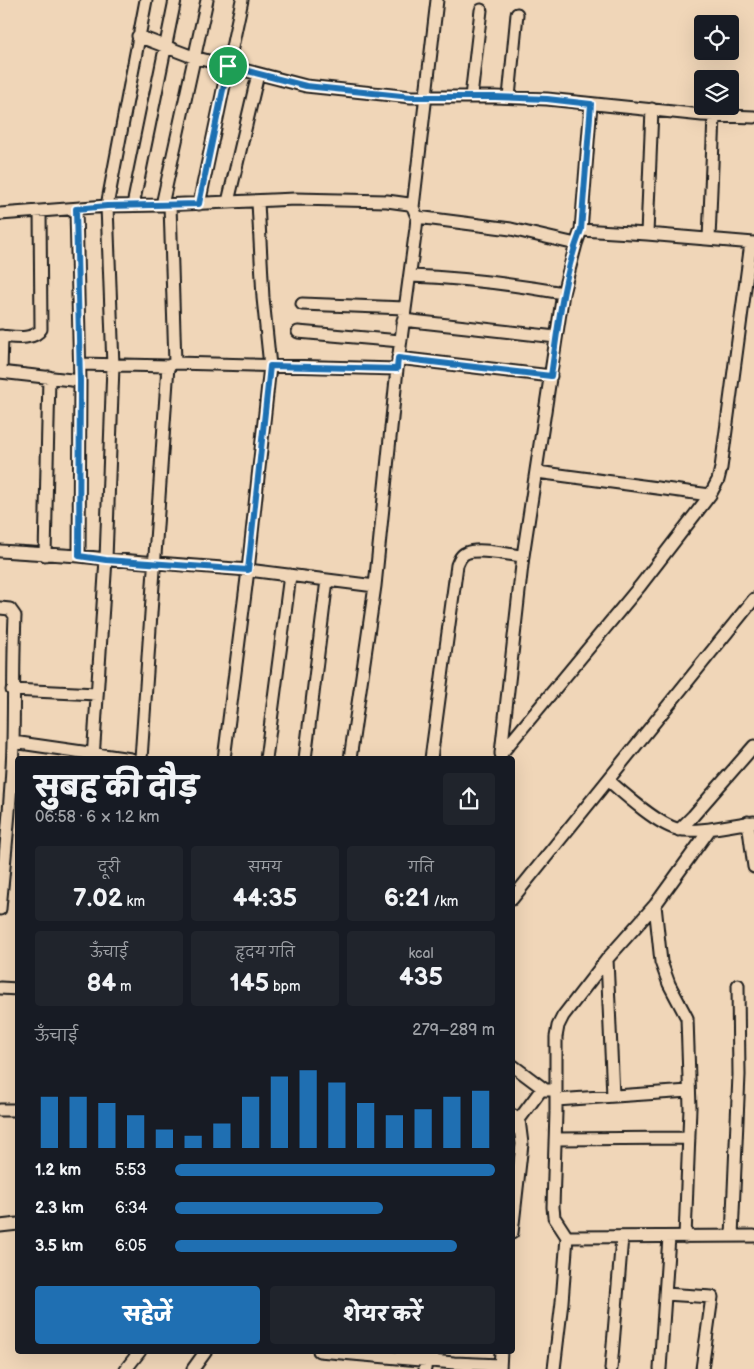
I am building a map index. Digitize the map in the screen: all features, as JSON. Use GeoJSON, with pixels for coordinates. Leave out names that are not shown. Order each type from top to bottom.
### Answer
{"type":"FeatureCollection","features":[{"type":"Feature","properties":{"kind":"street"},"geometry":{"type":"LineString","coordinates":[[93,756],[106,560],[113,366],[107,206],[146,0]]}},
{"type":"Feature","properties":{"kind":"street"},"geometry":{"type":"LineString","coordinates":[[133,205],[175,0]]}},
{"type":"Feature","properties":{"kind":"street"},"geometry":{"type":"LineString","coordinates":[[141,756],[172,365],[166,205],[193,58],[207,0]]}},
{"type":"Feature","properties":{"kind":"street"},"geometry":{"type":"LineString","coordinates":[[199,204],[242,0]]}},
{"type":"Feature","properties":{"kind":"street"},"geometry":{"type":"LineString","coordinates":[[350,756],[375,586],[397,363],[411,276],[415,212],[437,0]]}},
{"type":"Feature","properties":{"kind":"street"},"geometry":{"type":"LineString","coordinates":[[471,97],[481,10]]}},
{"type":"Feature","properties":{"kind":"street"},"geometry":{"type":"LineString","coordinates":[[508,97],[517,14]]}},
{"type":"Feature","properties":{"kind":"street"},"geometry":{"type":"LineString","coordinates":[[138,36],[193,58],[306,86],[426,98],[508,97],[714,116],[754,117]]}},
{"type":"Feature","properties":{"kind":"street"},"geometry":{"type":"LineString","coordinates":[[228,202],[258,74]]}},
{"type":"Feature","properties":{"kind":"street"},"geometry":{"type":"LineString","coordinates":[[499,756],[522,556],[537,472],[556,337],[564,293],[581,230],[591,104]]}},
{"type":"Feature","properties":{"kind":"street"},"geometry":{"type":"LineString","coordinates":[[647,234],[652,109]]}},
{"type":"Feature","properties":{"kind":"street"},"geometry":{"type":"LineString","coordinates":[[709,239],[714,116]]}},
{"type":"Feature","properties":{"kind":"street"},"geometry":{"type":"LineString","coordinates":[[0,214],[107,206],[258,202],[295,199],[387,202],[409,204],[415,212],[511,229],[576,244]]}},
{"type":"Feature","properties":{"kind":"street"},"geometry":{"type":"LineString","coordinates":[[224,756],[248,570],[270,366],[263,298],[258,202]]}},
{"type":"Feature","properties":{"kind":"street"},"geometry":{"type":"LineString","coordinates":[[76,209],[80,364],[79,556]]}},
{"type":"Feature","properties":{"kind":"street"},"geometry":{"type":"LineString","coordinates":[[40,211],[41,329],[32,336],[1,336],[0,372],[80,381]]}},
{"type":"Feature","properties":{"kind":"street"},"geometry":{"type":"LineString","coordinates":[[499,756],[640,586],[710,495],[718,480],[721,468],[752,243],[581,230]]}},
{"type":"Feature","properties":{"kind":"street"},"geometry":{"type":"LineString","coordinates":[[411,276],[458,278],[564,293]]}},
{"type":"Feature","properties":{"kind":"street"},"geometry":{"type":"LineString","coordinates":[[302,304],[405,308]]}},
{"type":"Feature","properties":{"kind":"street"},"geometry":{"type":"LineString","coordinates":[[403,320],[556,337]]}},
{"type":"Feature","properties":{"kind":"street"},"geometry":{"type":"LineString","coordinates":[[298,332],[400,341]]}},
{"type":"Feature","properties":{"kind":"street"},"geometry":{"type":"LineString","coordinates":[[80,364],[113,366],[270,366],[397,363],[551,376]]}},
{"type":"Feature","properties":{"kind":"street"},"geometry":{"type":"LineString","coordinates":[[44,555],[49,377]]}},
{"type":"Feature","properties":{"kind":"street"},"geometry":{"type":"LineString","coordinates":[[537,472],[710,495]]}},
{"type":"Feature","properties":{"kind":"street"},"geometry":{"type":"LineString","coordinates":[[0,551],[248,570],[375,586]]}},
{"type":"Feature","properties":{"kind":"street"},"geometry":{"type":"LineString","coordinates":[[431,756],[456,565],[460,557],[475,551],[522,556]]}},
{"type":"Feature","properties":{"kind":"street"},"geometry":{"type":"LineString","coordinates":[[266,756],[290,575]]}},
{"type":"Feature","properties":{"kind":"street"},"geometry":{"type":"LineString","coordinates":[[305,756],[327,580]]}},
{"type":"Feature","properties":{"kind":"street"},"geometry":{"type":"LineString","coordinates":[[515,895],[754,600]]}},
{"type":"Feature","properties":{"kind":"street"},"geometry":{"type":"LineString","coordinates":[[0,608],[10,609],[15,616],[12,690],[13,742],[0,909]]}},
{"type":"Feature","properties":{"kind":"street"},"geometry":{"type":"LineString","coordinates":[[12,690],[97,694]]}},
{"type":"Feature","properties":{"kind":"street"},"geometry":{"type":"LineString","coordinates":[[13,742],[88,756]]}},
{"type":"Feature","properties":{"kind":"street"},"geometry":{"type":"LineString","coordinates":[[679,830],[754,746]]}},
{"type":"Feature","properties":{"kind":"street"},"geometry":{"type":"LineString","coordinates":[[608,780],[648,812],[669,826],[679,830],[710,829],[751,822],[754,867]]}},
{"type":"Feature","properties":{"kind":"street"},"geometry":{"type":"LineString","coordinates":[[554,1369],[567,1236],[554,1217],[552,1207],[556,1037],[558,1026],[563,1016],[607,959],[655,905],[710,829]]}},
{"type":"Feature","properties":{"kind":"street"},"geometry":{"type":"LineString","coordinates":[[655,905],[661,962],[669,984],[687,1018],[689,1138],[685,1237]]}},
{"type":"Feature","properties":{"kind":"street"},"geometry":{"type":"LineString","coordinates":[[607,959],[613,1096]]}},
{"type":"Feature","properties":{"kind":"street"},"geometry":{"type":"LineString","coordinates":[[732,1236],[739,1075],[738,985]]}},
{"type":"Feature","properties":{"kind":"street"},"geometry":{"type":"LineString","coordinates":[[0,988],[15,989]]}},
{"type":"Feature","properties":{"kind":"street"},"geometry":{"type":"LineString","coordinates":[[515,1066],[544,1089],[556,1095],[613,1096],[689,1091]]}},
{"type":"Feature","properties":{"kind":"street"},"geometry":{"type":"LineString","coordinates":[[515,1206],[522,1144],[515,1121],[538,1093],[544,1089]]}},
{"type":"Feature","properties":{"kind":"street"},"geometry":{"type":"LineString","coordinates":[[0,1110],[15,1110]]}},
{"type":"Feature","properties":{"kind":"street"},"geometry":{"type":"LineString","coordinates":[[555,1138],[689,1138]]}},
{"type":"Feature","properties":{"kind":"street"},"geometry":{"type":"LineString","coordinates":[[0,1226],[15,1224]]}},
{"type":"Feature","properties":{"kind":"street"},"geometry":{"type":"LineString","coordinates":[[567,1236],[754,1236]]}},
{"type":"Feature","properties":{"kind":"street"},"geometry":{"type":"LineString","coordinates":[[611,1369],[622,1237]]}},
{"type":"Feature","properties":{"kind":"street"},"geometry":{"type":"LineString","coordinates":[[660,1369],[669,1237]]}},
{"type":"Feature","properties":{"kind":"street"},"geometry":{"type":"LineString","coordinates":[[665,1294],[712,1297],[702,1369]]}},
{"type":"Feature","properties":{"kind":"street"},"geometry":{"type":"LineString","coordinates":[[126,1369],[138,1354]]}},
{"type":"Feature","properties":{"kind":"street"},"geometry":{"type":"LineString","coordinates":[[193,1369],[204,1354]]}},
{"type":"Feature","properties":{"kind":"street"},"geometry":{"type":"LineString","coordinates":[[354,1354],[500,1367],[501,1354]]}},
{"type":"Feature","properties":{"kind":"route"},"geometry":{"type":"LineString","coordinates":[[228,66],[306,86],[411,97],[547,99],[591,104],[585,200],[581,230],[564,293],[551,376],[398,358],[397,369],[270,366],[248,570],[106,560],[79,556],[80,381],[76,209],[107,206],[199,204],[228,66]]}}]}
